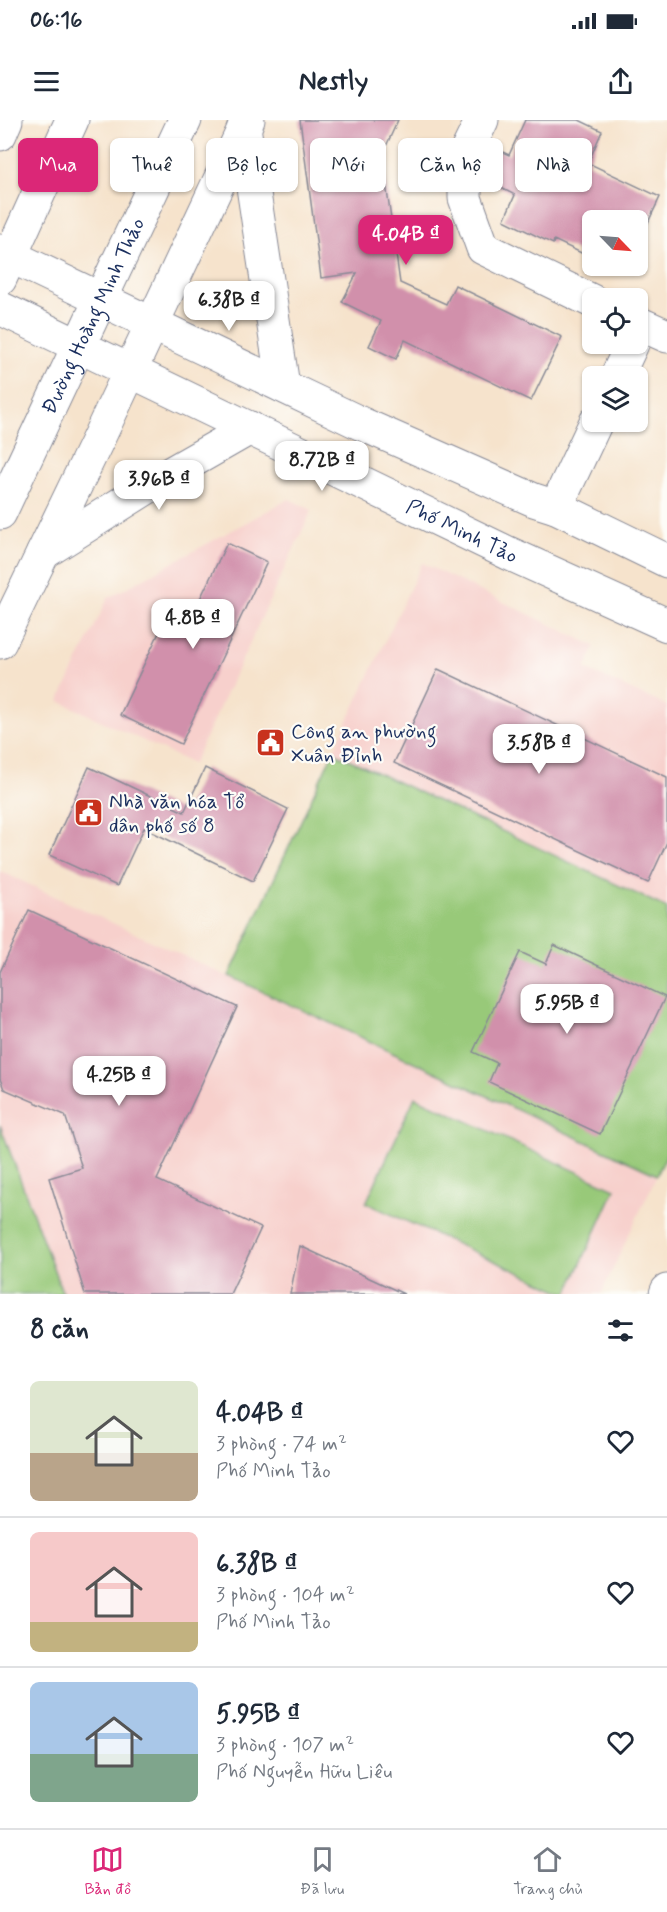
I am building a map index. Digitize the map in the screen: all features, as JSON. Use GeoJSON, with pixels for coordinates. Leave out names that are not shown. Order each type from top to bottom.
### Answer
{"type":"FeatureCollection","features":[{"type":"Feature","properties":{"kind":"street"},"geometry":{"type":"LineString","coordinates":[[0,134],[6,120]]}},
{"type":"Feature","properties":{"kind":"street"},"geometry":{"type":"LineString","coordinates":[[72,120],[4,262],[100,298],[394,438],[534,500],[555,507],[667,561]]}},
{"type":"Feature","properties":{"kind":"street","name":"Đường Hoàng Minh Thảo"},"geometry":{"type":"LineString","coordinates":[[0,513],[185,120]]}},
{"type":"Feature","properties":{"kind":"street"},"geometry":{"type":"LineString","coordinates":[[482,120],[465,155],[465,198],[483,248],[582,296]]}},
{"type":"Feature","properties":{"kind":"street"},"geometry":{"type":"LineString","coordinates":[[0,642],[152,324],[240,122]]}},
{"type":"Feature","properties":{"kind":"street"},"geometry":{"type":"LineString","coordinates":[[240,122],[283,386]]}},
{"type":"Feature","properties":{"kind":"street","name":"Phố Minh Tảo"},"geometry":{"type":"LineString","coordinates":[[0,308],[508,553],[667,625]]}},
{"type":"Feature","properties":{"kind":"street"},"geometry":{"type":"LineString","coordinates":[[43,553],[159,480],[250,428]]}},
{"type":"Feature","properties":{"kind":"street"},"geometry":{"type":"LineString","coordinates":[[555,507],[591,432]]}},
{"type":"Feature","properties":{"kind":"shaded area"},"geometry":{"type":"Polygon","coordinates":[[[289,499],[312,510],[193,764],[59,701],[108,598],[289,499]]]}},
{"type":"Feature","properties":{"kind":"shaded area"},"geometry":{"type":"Polygon","coordinates":[[[422,563],[595,646],[585,669],[667,706],[667,908],[333,752],[422,563]]]}},
{"type":"Feature","properties":{"kind":"shaded area"},"geometry":{"type":"Polygon","coordinates":[[[0,871],[657,1175],[601,1294],[63,1294],[0,1125],[0,871]]]}},
{"type":"Feature","properties":{"kind":"green space"},"geometry":{"type":"Polygon","coordinates":[[[333,752],[667,908],[667,1154],[657,1175],[229,976],[333,752]]]}},
{"type":"Feature","properties":{"kind":"green space"},"geometry":{"type":"Polygon","coordinates":[[[415,1097],[615,1189],[567,1294],[366,1203],[415,1097]]]}},
{"type":"Feature","properties":{"kind":"green space"},"geometry":{"type":"Polygon","coordinates":[[[0,1125],[63,1294],[0,1294],[0,1125]]]}},
{"type":"Feature","properties":{"kind":"building"},"geometry":{"type":"Polygon","coordinates":[[[300,120],[398,120],[386,146],[386,138],[310,138],[310,192],[386,192],[386,183],[400,283],[446,304],[455,285],[562,337],[531,401],[405,340],[396,359],[369,346],[381,321],[342,302],[357,273],[321,278],[300,120]]]}},
{"type":"Feature","properties":{"kind":"building"},"geometry":{"type":"Polygon","coordinates":[[[525,120],[579,120],[602,131],[592,154],[592,138],[517,138],[525,120]]]}},
{"type":"Feature","properties":{"kind":"building"},"geometry":{"type":"Polygon","coordinates":[[[515,142],[515,192],[592,192],[592,165],[660,197],[648,222],[648,210],[582,210],[582,253],[554,240],[553,244],[504,220],[515,195],[503,189],[503,152],[509,155],[515,142]]]}},
{"type":"Feature","properties":{"kind":"building"},"geometry":{"type":"Polygon","coordinates":[[[227,543],[267,562],[181,744],[120,715],[165,620],[185,630],[227,543]]]}},
{"type":"Feature","properties":{"kind":"building"},"geometry":{"type":"Polygon","coordinates":[[[438,669],[667,777],[667,842],[648,883],[394,763],[438,669]]]}},
{"type":"Feature","properties":{"kind":"building"},"geometry":{"type":"Polygon","coordinates":[[[89,767],[184,812],[205,768],[288,809],[253,881],[144,828],[117,886],[49,855],[89,767]]]}},
{"type":"Feature","properties":{"kind":"building"},"geometry":{"type":"Polygon","coordinates":[[[29,910],[237,1007],[157,1180],[261,1228],[230,1294],[85,1294],[49,1178],[82,1168],[65,1115],[4,1089],[0,1079],[0,972],[29,910]]]}},
{"type":"Feature","properties":{"kind":"building"},"geometry":{"type":"Polygon","coordinates":[[[554,945],[665,997],[600,1134],[489,1082],[497,1063],[473,1052],[520,952],[546,964],[554,945]]]}},
{"type":"Feature","properties":{"kind":"building"},"geometry":{"type":"Polygon","coordinates":[[[300,1246],[404,1294],[290,1294],[300,1246]]]}},
{"type":"Feature","properties":{"kind":"place","name":"Công an phường Xuân Đỉnh"},"geometry":{"type":"Point","coordinates":[270,743]}},
{"type":"Feature","properties":{"kind":"place","name":"Nhà văn hóa Tổ dân phố số 8"},"geometry":{"type":"Point","coordinates":[88,813]}}]}
